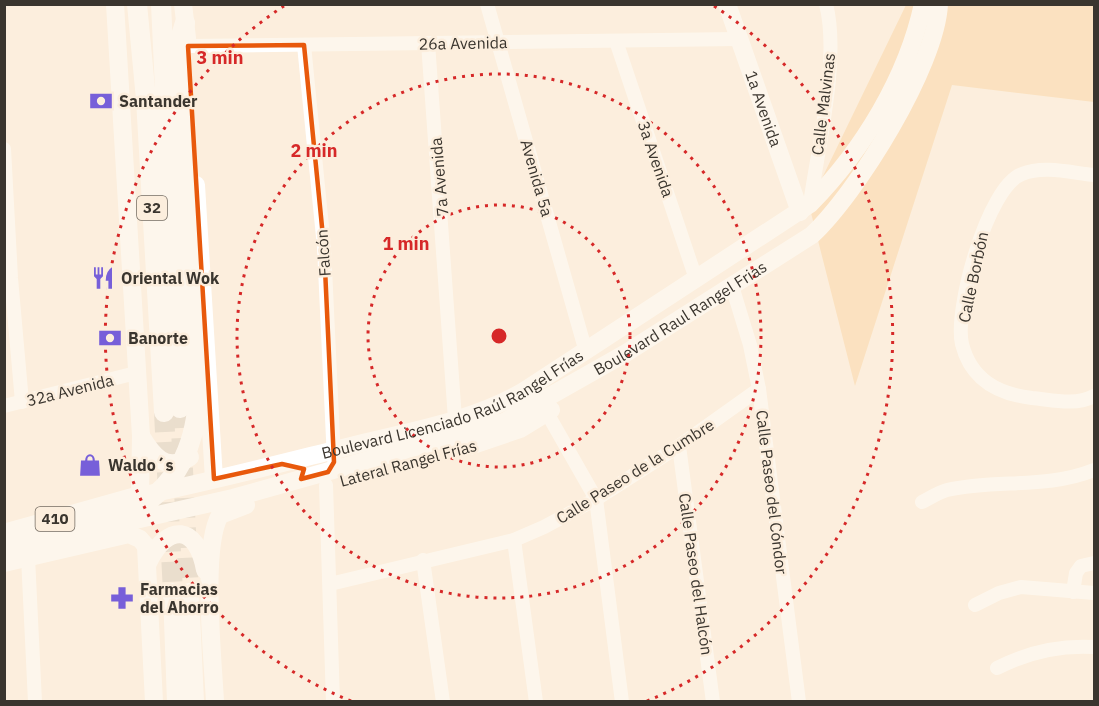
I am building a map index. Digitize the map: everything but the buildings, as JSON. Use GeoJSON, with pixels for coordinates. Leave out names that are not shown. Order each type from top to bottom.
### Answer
{"type":"FeatureCollection","features":[{"type":"Feature","properties":{"kind":"main road","name":"32"},"geometry":{"type":"LineString","coordinates":[[137,4],[146,99],[188,410]]}},
{"type":"Feature","properties":{"kind":"main road","name":"32"},"geometry":{"type":"LineString","coordinates":[[161,4],[188,410]]}},
{"type":"Feature","properties":{"kind":"main road"},"geometry":{"type":"LineString","coordinates":[[81,532],[133,512],[161,492],[186,454],[188,410],[181,80],[181,36],[184,14]]}},
{"type":"Feature","properties":{"kind":"main road","name":"Boulevard Licenciado Raúl Rangel Frías"},"geometry":{"type":"LineString","coordinates":[[4,534],[140,496]]}},
{"type":"Feature","properties":{"kind":"main road"},"geometry":{"type":"LineString","coordinates":[[106,505],[122,508],[129,517],[117,536]]}},
{"type":"Feature","properties":{"kind":"main road","name":"Boulevard Licenciado Raúl Rangel Frías"},"geometry":{"type":"LineString","coordinates":[[4,552],[81,532]]}},
{"type":"Feature","properties":{"kind":"main road"},"geometry":{"type":"LineString","coordinates":[[177,702],[181,593],[194,702]]}},
{"type":"Feature","properties":{"kind":"street"},"geometry":{"type":"LineString","coordinates":[[116,4],[128,180],[141,436],[140,496]]}},
{"type":"Feature","properties":{"kind":"street","name":"Avenida 5a"},"geometry":{"type":"LineString","coordinates":[[487,4],[586,352]]}},
{"type":"Feature","properties":{"kind":"street","name":"1a Avenida"},"geometry":{"type":"LineString","coordinates":[[727,4],[738,39],[805,208]]}},
{"type":"Feature","properties":{"kind":"street","name":"Calle Malvinas"},"geometry":{"type":"LineString","coordinates":[[805,208],[831,56],[831,24],[826,4]]}},
{"type":"Feature","properties":{"kind":"street","name":"Boulevard Licenciado Raúl Rangel Frías"},"geometry":{"type":"LineString","coordinates":[[140,496],[282,464],[338,457],[392,436],[455,419],[505,402],[586,352],[805,208],[846,163],[880,110],[910,52],[923,4]]}},
{"type":"Feature","properties":{"kind":"street","name":"Boulevard Raul Rangel Frias"},"geometry":{"type":"LineString","coordinates":[[367,461],[504,422],[605,365],[812,235],[836,210],[889,129],[929,51],[939,4]]}},
{"type":"Feature","properties":{"kind":"street"},"geometry":{"type":"LineString","coordinates":[[154,702],[147,554],[160,519],[177,501],[209,481],[188,410],[188,46],[184,14]]}},
{"type":"Feature","properties":{"kind":"street","name":"26a Avenida"},"geometry":{"type":"LineString","coordinates":[[188,46],[738,39]]}},
{"type":"Feature","properties":{"kind":"street","name":"3a Avenida"},"geometry":{"type":"LineString","coordinates":[[616,40],[696,279]]}},
{"type":"Feature","properties":{"kind":"street","name":"7a Avenida"},"geometry":{"type":"LineString","coordinates":[[428,43],[455,419]]}},
{"type":"Feature","properties":{"kind":"street","name":"Falcón"},"geometry":{"type":"LineString","coordinates":[[304,45],[324,248],[333,456]]}},
{"type":"Feature","properties":{"kind":"street"},"geometry":{"type":"LineString","coordinates":[[4,149],[8,278],[22,402]]}},
{"type":"Feature","properties":{"kind":"street","name":"Calle Borbón"},"geometry":{"type":"LineString","coordinates":[[1095,175],[1038,170],[1020,174],[1007,186],[991,208],[982,229],[963,310],[962,343],[974,372],[989,386],[1009,395],[1070,402],[1095,396]]}},
{"type":"Feature","properties":{"kind":"street","name":"Calle Paseo del Cóndor"},"geometry":{"type":"LineString","coordinates":[[732,286],[750,345],[759,389],[799,702]]}},
{"type":"Feature","properties":{"kind":"street","name":"Lateral Rangel Frías"},"geometry":{"type":"LineString","coordinates":[[210,592],[212,542],[216,522],[227,511],[497,438],[547,413],[583,387],[605,365]]}},
{"type":"Feature","properties":{"kind":"street","name":"32a Avenida"},"geometry":{"type":"LineString","coordinates":[[4,406],[136,373]]}},
{"type":"Feature","properties":{"kind":"street","name":"Calle Paseo de la Cumbre"},"geometry":{"type":"LineString","coordinates":[[330,584],[514,540],[544,527],[596,499],[679,446],[759,389]]}},
{"type":"Feature","properties":{"kind":"street"},"geometry":{"type":"LineString","coordinates":[[141,436],[152,455],[162,462],[172,464],[189,459],[203,437],[188,410]]}},
{"type":"Feature","properties":{"kind":"street"},"geometry":{"type":"LineString","coordinates":[[547,413],[596,499],[622,702]]}},
{"type":"Feature","properties":{"kind":"street","name":"Calle Paseo del Halcón"},"geometry":{"type":"LineString","coordinates":[[679,446],[713,702]]}},
{"type":"Feature","properties":{"kind":"street"},"geometry":{"type":"LineString","coordinates":[[333,456],[326,485],[333,702]]}},
{"type":"Feature","properties":{"kind":"street","name":"Boulevard Licenciado Raúl Rangel Frías"},"geometry":{"type":"LineString","coordinates":[[81,532],[233,498],[367,461]]}},
{"type":"Feature","properties":{"kind":"street"},"geometry":{"type":"LineString","coordinates":[[282,464],[300,471],[302,476],[294,493]]}},
{"type":"Feature","properties":{"kind":"street"},"geometry":{"type":"LineString","coordinates":[[922,502],[945,490],[1052,482],[1075,478],[1095,470]]}},
{"type":"Feature","properties":{"kind":"street"},"geometry":{"type":"LineString","coordinates":[[147,554],[171,534],[181,534],[194,541],[200,549],[210,592],[215,702]]}},
{"type":"Feature","properties":{"kind":"street"},"geometry":{"type":"LineString","coordinates":[[4,563],[117,536],[135,536],[147,554]]}},
{"type":"Feature","properties":{"kind":"street"},"geometry":{"type":"LineString","coordinates":[[514,540],[536,702]]}},
{"type":"Feature","properties":{"kind":"street"},"geometry":{"type":"LineString","coordinates":[[28,557],[35,702]]}},
{"type":"Feature","properties":{"kind":"street"},"geometry":{"type":"LineString","coordinates":[[423,560],[443,702]]}},
{"type":"Feature","properties":{"kind":"street"},"geometry":{"type":"LineString","coordinates":[[1073,592],[1076,573],[1081,566],[1095,563]]}},
{"type":"Feature","properties":{"kind":"street"},"geometry":{"type":"LineString","coordinates":[[975,605],[999,593],[1021,587],[1095,593]]}},
{"type":"Feature","properties":{"kind":"street"},"geometry":{"type":"LineString","coordinates":[[997,668],[1024,654],[1071,646],[1095,647]]}},
{"type":"Feature","properties":{"kind":"highlighted area"},"geometry":{"type":"Polygon","coordinates":[[[304,45],[324,247],[334,462],[328,472],[301,479],[304,469],[282,464],[214,479],[188,46],[304,45]]]}},
{"type":"Feature","properties":{"kind":"shaded area"},"geometry":{"type":"Polygon","coordinates":[[[906,5],[1094,5],[1094,102],[952,85],[855,386],[809,205],[906,5]]]}},
{"type":"Feature","properties":{"kind":"tunnel"},"geometry":{"type":"LineString","coordinates":[[180,408],[189,593]]}},
{"type":"Feature","properties":{"kind":"tunnel"},"geometry":{"type":"LineString","coordinates":[[164,412],[173,593]]}},
{"type":"Feature","properties":{"kind":"place","name":"Santander"},"geometry":{"type":"Point","coordinates":[101,101]}},
{"type":"Feature","properties":{"kind":"place","name":"Oriental Wok"},"geometry":{"type":"Point","coordinates":[103,278]}},
{"type":"Feature","properties":{"kind":"place","name":"Banorte"},"geometry":{"type":"Point","coordinates":[110,338]}},
{"type":"Feature","properties":{"kind":"place","name":"Waldo´s"},"geometry":{"type":"Point","coordinates":[90,465]}},
{"type":"Feature","properties":{"kind":"place","name":"Farmacias del Ahorro"},"geometry":{"type":"Point","coordinates":[122,598]}}]}
